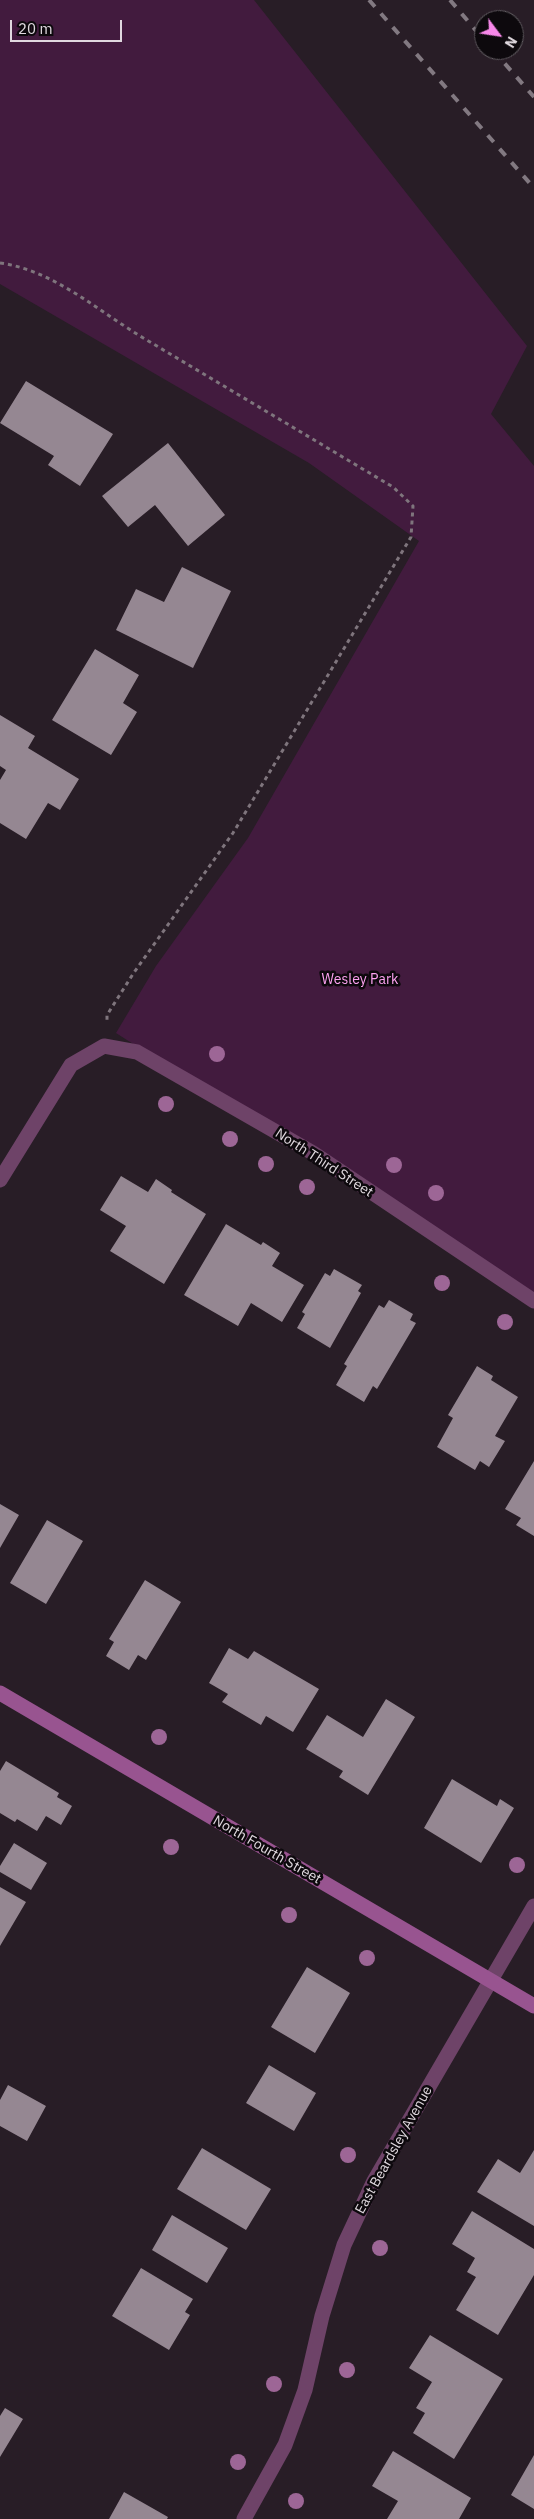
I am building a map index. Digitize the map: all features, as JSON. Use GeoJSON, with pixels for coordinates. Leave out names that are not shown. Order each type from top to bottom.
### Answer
{"type":"FeatureCollection","features":[{"type":"Feature","properties":{"kind":"street"},"geometry":{"type":"LineString","coordinates":[[0,1180],[71,1065],[104,1046]]}},
{"type":"Feature","properties":{"kind":"street","name":"North Third Street"},"geometry":{"type":"LineString","coordinates":[[104,1046],[137,1052],[313,1153],[534,1301]]}},
{"type":"Feature","properties":{"kind":"street","name":"North Fourth Street"},"geometry":{"type":"LineString","coordinates":[[0,1693],[534,2006]]}},
{"type":"Feature","properties":{"kind":"street","name":"East Beardsley Avenue"},"geometry":{"type":"LineString","coordinates":[[244,2519],[285,2445],[305,2390],[322,2316],[344,2245],[374,2180],[534,1906]]}},
{"type":"Feature","properties":{"kind":"path"},"geometry":{"type":"LineString","coordinates":[[0,263],[19,266],[62,286],[118,322],[393,487],[413,506],[410,536],[238,825],[133,974],[107,1015],[104,1046]]}},
{"type":"Feature","properties":{"kind":"green space","name":"Wesley Park"},"geometry":{"type":"Polygon","coordinates":[[[0,0],[254,0],[527,346],[491,414],[534,466],[534,1299],[116,1033],[156,966],[248,838],[419,541],[309,463],[0,284],[0,0]]]}},
{"type":"Feature","properties":{"kind":"building"},"geometry":{"type":"Polygon","coordinates":[[[26,381],[113,434],[80,486],[48,465],[54,456],[0,423],[26,381]]]}},
{"type":"Feature","properties":{"kind":"building"},"geometry":{"type":"Polygon","coordinates":[[[168,443],[225,515],[188,546],[155,505],[128,527],[102,496],[168,443]]]}},
{"type":"Feature","properties":{"kind":"building"},"geometry":{"type":"Polygon","coordinates":[[[182,567],[231,591],[193,668],[116,630],[136,589],[164,602],[182,567]]]}},
{"type":"Feature","properties":{"kind":"building"},"geometry":{"type":"Polygon","coordinates":[[[95,649],[139,675],[123,703],[137,712],[111,755],[52,720],[95,649]]]}},
{"type":"Feature","properties":{"kind":"building"},"geometry":{"type":"Polygon","coordinates":[[[0,715],[35,736],[28,748],[79,779],[60,810],[48,803],[26,839],[0,823],[0,780],[6,770],[0,766],[0,715]]]}},
{"type":"Feature","properties":{"kind":"building"},"geometry":{"type":"Polygon","coordinates":[[[121,1176],[148,1192],[156,1179],[172,1190],[171,1192],[206,1214],[164,1284],[110,1251],[126,1226],[100,1210],[121,1176]]]}},
{"type":"Feature","properties":{"kind":"building"},"geometry":{"type":"Polygon","coordinates":[[[226,1224],[261,1245],[263,1242],[280,1253],[272,1266],[304,1285],[282,1322],[251,1303],[238,1326],[184,1295],[226,1224]]]}},
{"type":"Feature","properties":{"kind":"building"},"geometry":{"type":"Polygon","coordinates":[[[334,1269],[362,1285],[358,1291],[361,1293],[330,1348],[297,1328],[305,1314],[302,1312],[325,1273],[330,1276],[334,1269]]]}},
{"type":"Feature","properties":{"kind":"building"},"geometry":{"type":"Polygon","coordinates":[[[389,1300],[413,1314],[410,1320],[416,1323],[377,1389],[373,1386],[364,1402],[336,1385],[347,1366],[344,1364],[379,1305],[384,1308],[389,1300]]]}},
{"type":"Feature","properties":{"kind":"building"},"geometry":{"type":"Polygon","coordinates":[[[477,1366],[493,1376],[491,1380],[518,1397],[495,1436],[505,1441],[489,1467],[480,1461],[475,1470],[437,1447],[453,1418],[448,1415],[477,1366]]]}},
{"type":"Feature","properties":{"kind":"building"},"geometry":{"type":"Polygon","coordinates":[[[534,1461],[534,1536],[516,1525],[521,1518],[505,1509],[534,1461]]]}},
{"type":"Feature","properties":{"kind":"building"},"geometry":{"type":"Polygon","coordinates":[[[0,1504],[19,1515],[0,1548],[0,1504]]]}},
{"type":"Feature","properties":{"kind":"building"},"geometry":{"type":"Polygon","coordinates":[[[47,1520],[83,1541],[46,1604],[10,1583],[47,1520]]]}},
{"type":"Feature","properties":{"kind":"building"},"geometry":{"type":"Polygon","coordinates":[[[145,1580],[181,1602],[146,1660],[138,1655],[129,1670],[106,1656],[114,1642],[109,1639],[145,1580]]]}},
{"type":"Feature","properties":{"kind":"building"},"geometry":{"type":"Polygon","coordinates":[[[229,1648],[248,1659],[254,1651],[319,1689],[293,1732],[266,1716],[261,1725],[222,1702],[228,1694],[209,1683],[229,1648]]]}},
{"type":"Feature","properties":{"kind":"building"},"geometry":{"type":"Polygon","coordinates":[[[386,1699],[415,1717],[368,1795],[339,1777],[343,1771],[306,1749],[327,1715],[363,1737],[386,1699]]]}},
{"type":"Feature","properties":{"kind":"building"},"geometry":{"type":"Polygon","coordinates":[[[6,1761],[59,1793],[57,1797],[72,1806],[61,1825],[46,1816],[37,1831],[17,1819],[15,1822],[0,1813],[0,1771],[6,1761]]]}},
{"type":"Feature","properties":{"kind":"building"},"geometry":{"type":"Polygon","coordinates":[[[452,1779],[497,1806],[500,1799],[514,1808],[481,1863],[424,1828],[452,1779]]]}},
{"type":"Feature","properties":{"kind":"building"},"geometry":{"type":"Polygon","coordinates":[[[14,1843],[47,1863],[31,1890],[0,1872],[0,1866],[14,1843]]]}},
{"type":"Feature","properties":{"kind":"building"},"geometry":{"type":"Polygon","coordinates":[[[0,1887],[26,1902],[0,1946],[0,1887]]]}},
{"type":"Feature","properties":{"kind":"building"},"geometry":{"type":"Polygon","coordinates":[[[307,1967],[350,1993],[315,2053],[271,2027],[307,1967]]]}},
{"type":"Feature","properties":{"kind":"building"},"geometry":{"type":"Polygon","coordinates":[[[269,2065],[316,2093],[294,2131],[246,2103],[269,2065]]]}},
{"type":"Feature","properties":{"kind":"building"},"geometry":{"type":"Polygon","coordinates":[[[8,2085],[46,2106],[27,2141],[0,2126],[0,2100],[8,2085]]]}},
{"type":"Feature","properties":{"kind":"building"},"geometry":{"type":"Polygon","coordinates":[[[202,2148],[271,2189],[246,2230],[177,2189],[202,2148]]]}},
{"type":"Feature","properties":{"kind":"building"},"geometry":{"type":"Polygon","coordinates":[[[534,2150],[534,2226],[477,2192],[498,2159],[520,2173],[534,2150]]]}},
{"type":"Feature","properties":{"kind":"building"},"geometry":{"type":"Polygon","coordinates":[[[472,2211],[534,2249],[534,2275],[498,2335],[456,2310],[476,2277],[467,2272],[475,2258],[452,2244],[472,2211]]]}},
{"type":"Feature","properties":{"kind":"building"},"geometry":{"type":"Polygon","coordinates":[[[172,2215],[228,2248],[207,2283],[152,2250],[172,2215]]]}},
{"type":"Feature","properties":{"kind":"building"},"geometry":{"type":"Polygon","coordinates":[[[141,2268],[193,2299],[185,2312],[190,2315],[169,2350],[112,2316],[141,2268]]]}},
{"type":"Feature","properties":{"kind":"building"},"geometry":{"type":"Polygon","coordinates":[[[430,2335],[503,2379],[454,2459],[413,2433],[425,2413],[416,2408],[432,2382],[409,2368],[430,2335]]]}},
{"type":"Feature","properties":{"kind":"building"},"geometry":{"type":"Polygon","coordinates":[[[5,2408],[23,2419],[0,2457],[0,2416],[5,2408]]]}},
{"type":"Feature","properties":{"kind":"building"},"geometry":{"type":"Polygon","coordinates":[[[393,2451],[471,2498],[459,2519],[387,2519],[398,2501],[372,2486],[393,2451]]]}},
{"type":"Feature","properties":{"kind":"building"},"geometry":{"type":"Polygon","coordinates":[[[534,2455],[534,2509],[511,2495],[534,2455]]]}},
{"type":"Feature","properties":{"kind":"building"},"geometry":{"type":"Polygon","coordinates":[[[124,2492],[168,2517],[167,2519],[109,2519],[124,2492]]]}},
{"type":"Feature","properties":{"kind":"railway"},"geometry":{"type":"LineString","coordinates":[[369,0],[534,188]]}},
{"type":"Feature","properties":{"kind":"railway"},"geometry":{"type":"LineString","coordinates":[[450,0],[474,28]]}},
{"type":"Feature","properties":{"kind":"railway"},"geometry":{"type":"LineString","coordinates":[[502,60],[534,97]]}}]}
